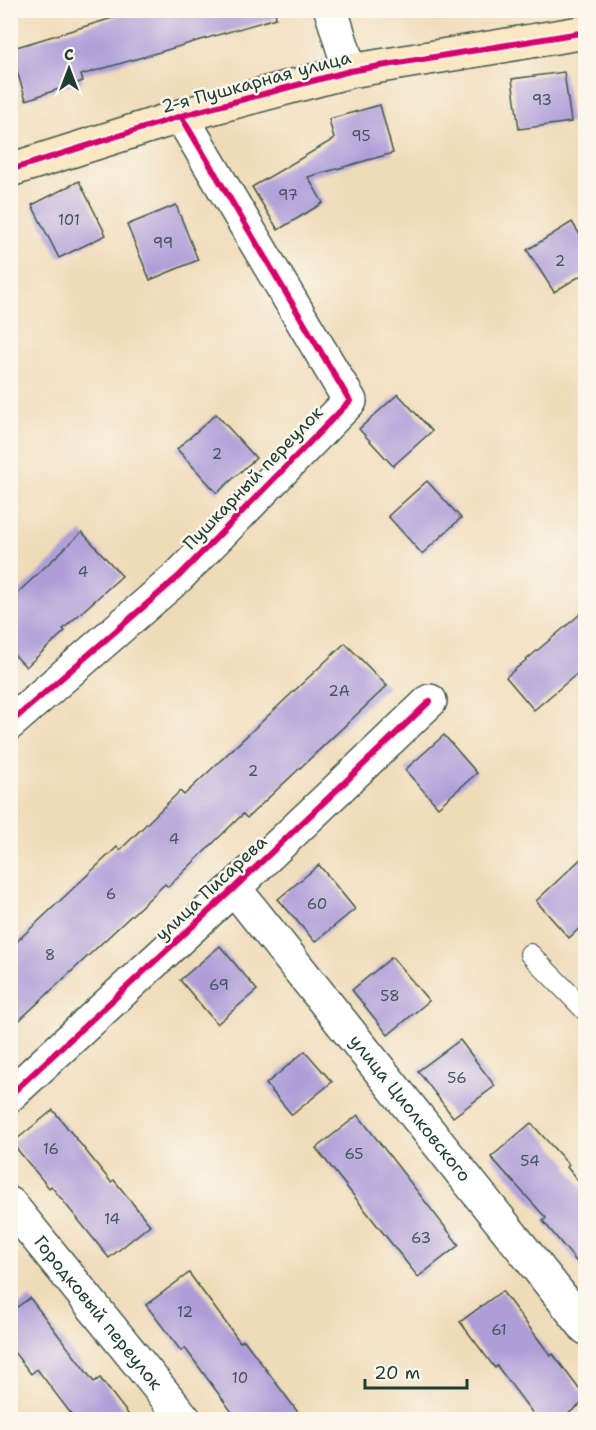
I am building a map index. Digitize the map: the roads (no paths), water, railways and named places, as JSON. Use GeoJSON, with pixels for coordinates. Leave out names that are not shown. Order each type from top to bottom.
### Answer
{"type":"FeatureCollection","features":[{"type":"Feature","properties":{"kind":"street"},"geometry":{"type":"LineString","coordinates":[[331,10],[350,71]]}},
{"type":"Feature","properties":{"kind":"street","name":"2-я Пушкарная улица"},"geometry":{"type":"LineString","coordinates":[[10,170],[180,116],[350,71],[585,32]]}},
{"type":"Feature","properties":{"kind":"street","name":"Пушкарный переулок"},"geometry":{"type":"LineString","coordinates":[[10,723],[179,576],[350,401],[180,116]]}},
{"type":"Feature","properties":{"kind":"street","name":"улица Писарева"},"geometry":{"type":"LineString","coordinates":[[10,1095],[234,888],[430,701]]}},
{"type":"Feature","properties":{"kind":"street","name":"улица Циолковского"},"geometry":{"type":"LineString","coordinates":[[234,888],[585,1328]]}},
{"type":"Feature","properties":{"kind":"street","name":"Городковый переулок"},"geometry":{"type":"LineString","coordinates":[[10,1204],[185,1419]]}},
{"type":"Feature","properties":{"kind":"lane"},"geometry":{"type":"LineString","coordinates":[[530,954],[585,1011]]}}]}
